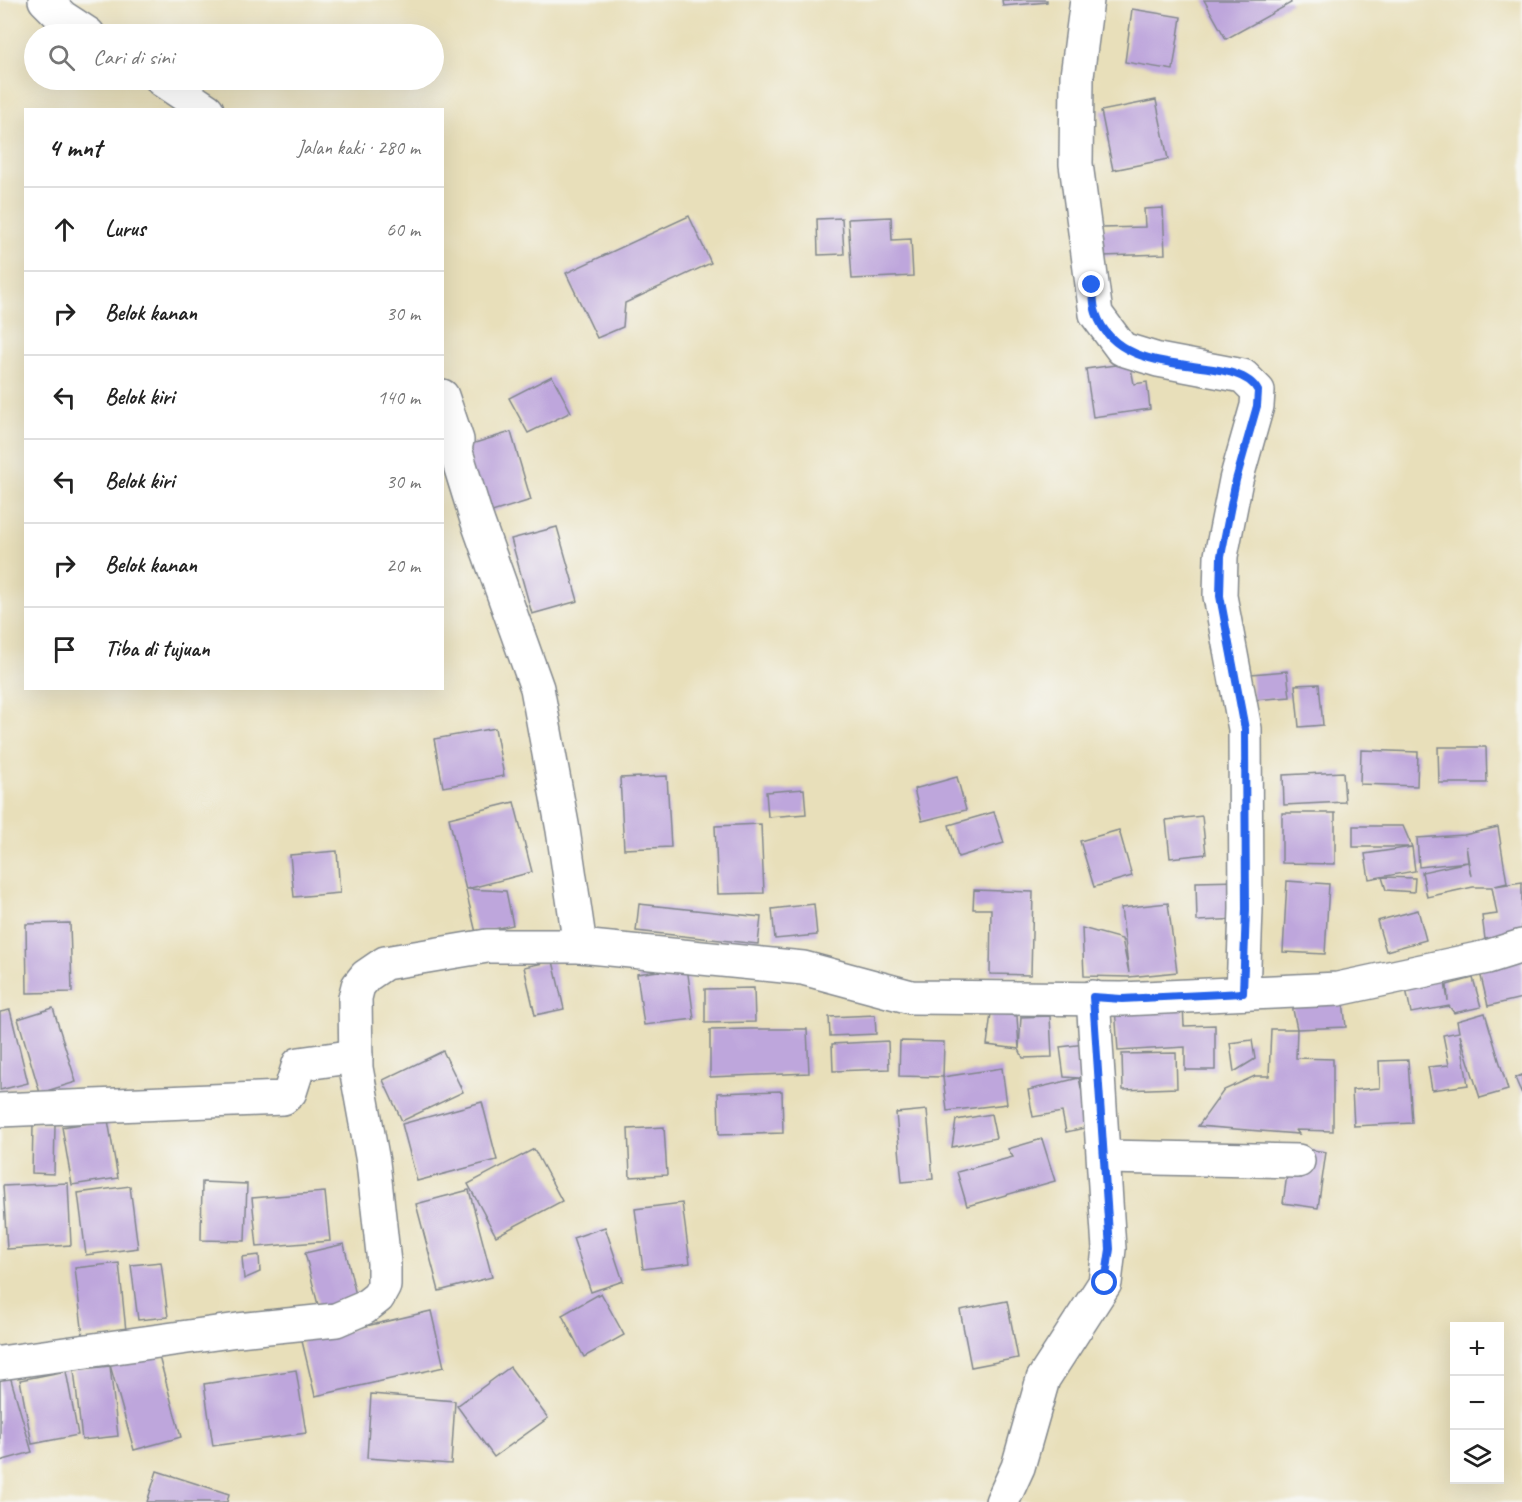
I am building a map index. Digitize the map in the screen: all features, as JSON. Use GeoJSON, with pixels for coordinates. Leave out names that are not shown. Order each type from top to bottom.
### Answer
{"type":"FeatureCollection","features":[{"type":"Feature","properties":{"kind":"street"},"geometry":{"type":"LineString","coordinates":[[45,0],[73,24]]}},
{"type":"Feature","properties":{"kind":"street"},"geometry":{"type":"LineString","coordinates":[[1087,0],[1077,76],[1076,164],[1096,314],[1122,348],[1158,360],[1244,376],[1258,391],[1257,406],[1236,480],[1221,556],[1220,596],[1245,729],[1246,909],[1243,993]]}},
{"type":"Feature","properties":{"kind":"street"},"geometry":{"type":"LineString","coordinates":[[177,90],[204,108]]}},
{"type":"Feature","properties":{"kind":"street"},"geometry":{"type":"LineString","coordinates":[[444,402],[457,440],[455,449],[476,517],[537,688],[563,830],[580,946]]}},
{"type":"Feature","properties":{"kind":"street"},"geometry":{"type":"LineString","coordinates":[[0,1363],[238,1330],[336,1320],[364,1308],[378,1297],[384,1286],[384,1263],[373,1162],[356,1056],[355,998],[358,986],[366,976],[385,963],[487,946],[580,946],[803,968],[911,997],[1122,999],[1338,989],[1487,957],[1522,946]]}},
{"type":"Feature","properties":{"kind":"street"},"geometry":{"type":"LineString","coordinates":[[1002,1502],[1018,1467],[1042,1379],[1105,1283],[1110,1249],[1093,997]]}},
{"type":"Feature","properties":{"kind":"street"},"geometry":{"type":"LineString","coordinates":[[0,1110],[283,1098],[290,1092],[299,1064],[356,1056]]}},
{"type":"Feature","properties":{"kind":"street"},"geometry":{"type":"LineString","coordinates":[[1105,1157],[1298,1161]]}},
{"type":"Feature","properties":{"kind":"building"},"geometry":{"type":"Polygon","coordinates":[[[1002,0],[1047,0],[1047,2],[1003,6],[1002,0]]]}},
{"type":"Feature","properties":{"kind":"building"},"geometry":{"type":"Polygon","coordinates":[[[1204,0],[1290,0],[1291,3],[1226,39],[1204,0]]]}},
{"type":"Feature","properties":{"kind":"building"},"geometry":{"type":"Polygon","coordinates":[[[1132,9],[1181,17],[1173,70],[1125,62],[1132,9]]]}},
{"type":"Feature","properties":{"kind":"building"},"geometry":{"type":"Polygon","coordinates":[[[1156,100],[1168,159],[1113,170],[1101,111],[1156,100]]]}},
{"type":"Feature","properties":{"kind":"building"},"geometry":{"type":"Polygon","coordinates":[[[1163,208],[1165,254],[1102,256],[1101,228],[1145,227],[1144,209],[1163,208]]]}},
{"type":"Feature","properties":{"kind":"building"},"geometry":{"type":"Polygon","coordinates":[[[689,216],[711,263],[625,303],[623,327],[597,338],[566,273],[689,216]]]}},
{"type":"Feature","properties":{"kind":"building"},"geometry":{"type":"Polygon","coordinates":[[[891,217],[892,240],[911,239],[913,276],[852,279],[848,219],[891,217]]]}},
{"type":"Feature","properties":{"kind":"building"},"geometry":{"type":"Polygon","coordinates":[[[842,218],[844,254],[818,255],[817,219],[842,218]]]}},
{"type":"Feature","properties":{"kind":"building"},"geometry":{"type":"Polygon","coordinates":[[[1130,363],[1134,384],[1147,382],[1150,409],[1093,417],[1086,369],[1130,363]]]}},
{"type":"Feature","properties":{"kind":"building"},"geometry":{"type":"Polygon","coordinates":[[[552,376],[571,412],[528,433],[509,398],[552,376]]]}},
{"type":"Feature","properties":{"kind":"building"},"geometry":{"type":"Polygon","coordinates":[[[511,432],[531,500],[476,517],[455,449],[511,432]]]}},
{"type":"Feature","properties":{"kind":"building"},"geometry":{"type":"Polygon","coordinates":[[[557,527],[578,601],[532,614],[511,539],[557,527]]]}},
{"type":"Feature","properties":{"kind":"building"},"geometry":{"type":"Polygon","coordinates":[[[1287,671],[1290,697],[1253,700],[1251,674],[1287,671]]]}},
{"type":"Feature","properties":{"kind":"building"},"geometry":{"type":"Polygon","coordinates":[[[1319,684],[1323,725],[1299,727],[1295,685],[1319,684]]]}},
{"type":"Feature","properties":{"kind":"building"},"geometry":{"type":"Polygon","coordinates":[[[495,728],[504,776],[443,787],[434,739],[495,728]]]}},
{"type":"Feature","properties":{"kind":"building"},"geometry":{"type":"Polygon","coordinates":[[[1438,747],[1486,747],[1487,783],[1439,783],[1438,747]]]}},
{"type":"Feature","properties":{"kind":"building"},"geometry":{"type":"Polygon","coordinates":[[[1361,750],[1418,752],[1417,786],[1360,784],[1361,750]]]}},
{"type":"Feature","properties":{"kind":"building"},"geometry":{"type":"Polygon","coordinates":[[[1343,772],[1345,802],[1284,805],[1283,775],[1343,772]]]}},
{"type":"Feature","properties":{"kind":"building"},"geometry":{"type":"Polygon","coordinates":[[[667,776],[671,847],[624,849],[620,778],[667,776]]]}},
{"type":"Feature","properties":{"kind":"building"},"geometry":{"type":"Polygon","coordinates":[[[957,777],[966,810],[922,821],[914,789],[957,777]]]}},
{"type":"Feature","properties":{"kind":"building"},"geometry":{"type":"Polygon","coordinates":[[[804,789],[806,814],[768,817],[766,792],[804,789]]]}},
{"type":"Feature","properties":{"kind":"building"},"geometry":{"type":"Polygon","coordinates":[[[514,802],[532,872],[467,889],[506,891],[513,925],[476,933],[449,818],[514,802]]]}},
{"type":"Feature","properties":{"kind":"building"},"geometry":{"type":"Polygon","coordinates":[[[994,812],[1004,843],[958,857],[949,825],[994,812]]]}},
{"type":"Feature","properties":{"kind":"building"},"geometry":{"type":"Polygon","coordinates":[[[1282,813],[1335,813],[1335,864],[1282,863],[1282,813]]]}},
{"type":"Feature","properties":{"kind":"building"},"geometry":{"type":"Polygon","coordinates":[[[1202,816],[1206,854],[1170,858],[1166,820],[1202,816]]]}},
{"type":"Feature","properties":{"kind":"building"},"geometry":{"type":"Polygon","coordinates":[[[761,824],[764,893],[718,894],[715,826],[761,824]]]}},
{"type":"Feature","properties":{"kind":"building"},"geometry":{"type":"Polygon","coordinates":[[[1353,826],[1403,826],[1412,847],[1353,847],[1353,826]]]}},
{"type":"Feature","properties":{"kind":"building"},"geometry":{"type":"Polygon","coordinates":[[[1498,827],[1507,883],[1495,886],[1522,882],[1522,935],[1485,939],[1482,916],[1497,914],[1492,887],[1473,887],[1427,897],[1422,872],[1468,862],[1419,867],[1417,838],[1464,835],[1498,827]]]}},
{"type":"Feature","properties":{"kind":"building"},"geometry":{"type":"Polygon","coordinates":[[[1119,830],[1132,876],[1094,887],[1080,841],[1119,830]]]}},
{"type":"Feature","properties":{"kind":"building"},"geometry":{"type":"Polygon","coordinates":[[[1412,847],[1415,871],[1369,879],[1365,854],[1412,847]]]}},
{"type":"Feature","properties":{"kind":"building"},"geometry":{"type":"Polygon","coordinates":[[[337,851],[340,893],[294,897],[290,855],[337,851]]]}},
{"type":"Feature","properties":{"kind":"building"},"geometry":{"type":"Polygon","coordinates":[[[1382,877],[1415,878],[1414,892],[1386,890],[1382,877]]]}},
{"type":"Feature","properties":{"kind":"building"},"geometry":{"type":"Polygon","coordinates":[[[1241,881],[1242,919],[1197,921],[1196,882],[1241,881]]]}},
{"type":"Feature","properties":{"kind":"building"},"geometry":{"type":"Polygon","coordinates":[[[1287,881],[1329,884],[1325,954],[1283,952],[1287,881]]]}},
{"type":"Feature","properties":{"kind":"building"},"geometry":{"type":"Polygon","coordinates":[[[974,890],[1033,892],[1031,975],[990,974],[991,909],[973,909],[974,890]]]}},
{"type":"Feature","properties":{"kind":"building"},"geometry":{"type":"Polygon","coordinates":[[[1168,903],[1177,972],[1129,977],[1084,976],[1082,928],[1122,939],[1129,973],[1121,908],[1168,903]]]}},
{"type":"Feature","properties":{"kind":"building"},"geometry":{"type":"Polygon","coordinates":[[[639,904],[761,917],[758,944],[636,931],[639,904]]]}},
{"type":"Feature","properties":{"kind":"building"},"geometry":{"type":"Polygon","coordinates":[[[814,904],[817,935],[775,939],[772,909],[814,904]]]}},
{"type":"Feature","properties":{"kind":"building"},"geometry":{"type":"Polygon","coordinates":[[[1418,910],[1426,940],[1386,951],[1377,921],[1418,910]]]}},
{"type":"Feature","properties":{"kind":"building"},"geometry":{"type":"Polygon","coordinates":[[[70,923],[72,992],[27,993],[26,924],[70,923]]]}},
{"type":"Feature","properties":{"kind":"building"},"geometry":{"type":"Polygon","coordinates":[[[1522,957],[1522,998],[1488,1006],[1479,968],[1522,957]]]}},
{"type":"Feature","properties":{"kind":"building"},"geometry":{"type":"Polygon","coordinates":[[[553,961],[564,1009],[535,1015],[524,967],[553,961]]]}},
{"type":"Feature","properties":{"kind":"building"},"geometry":{"type":"Polygon","coordinates":[[[687,967],[694,1019],[644,1025],[637,974],[687,967]]]}},
{"type":"Feature","properties":{"kind":"building"},"geometry":{"type":"Polygon","coordinates":[[[1444,977],[1448,1001],[1447,985],[1473,978],[1481,1007],[1454,1013],[1449,1006],[1411,1013],[1405,984],[1444,977]]]}},
{"type":"Feature","properties":{"kind":"building"},"geometry":{"type":"Polygon","coordinates":[[[754,988],[755,1022],[705,1023],[705,989],[754,988]]]}},
{"type":"Feature","properties":{"kind":"building"},"geometry":{"type":"Polygon","coordinates":[[[1343,1001],[1346,1027],[1297,1029],[1292,1005],[1343,1001]]]}},
{"type":"Feature","properties":{"kind":"building"},"geometry":{"type":"Polygon","coordinates":[[[1183,1004],[1184,1026],[1215,1025],[1215,1070],[1185,1070],[1185,1047],[1118,1051],[1115,1008],[1183,1004]]]}},
{"type":"Feature","properties":{"kind":"building"},"geometry":{"type":"Polygon","coordinates":[[[53,1008],[76,1082],[40,1093],[18,1019],[53,1008]]]}},
{"type":"Feature","properties":{"kind":"building"},"geometry":{"type":"Polygon","coordinates":[[[10,1010],[28,1083],[0,1090],[0,1012],[10,1010]]]}},
{"type":"Feature","properties":{"kind":"building"},"geometry":{"type":"Polygon","coordinates":[[[991,1013],[1017,1016],[1019,1049],[987,1045],[991,1013]]]}},
{"type":"Feature","properties":{"kind":"building"},"geometry":{"type":"Polygon","coordinates":[[[1485,1013],[1508,1090],[1480,1098],[1460,1035],[1468,1085],[1432,1090],[1428,1067],[1449,1065],[1443,1035],[1459,1032],[1457,1021],[1485,1013]]]}},
{"type":"Feature","properties":{"kind":"building"},"geometry":{"type":"Polygon","coordinates":[[[875,1015],[876,1034],[830,1036],[829,1017],[875,1015]]]}},
{"type":"Feature","properties":{"kind":"building"},"geometry":{"type":"Polygon","coordinates":[[[1050,1016],[1052,1057],[1023,1058],[1019,1049],[1021,1017],[1050,1016]]]}},
{"type":"Feature","properties":{"kind":"building"},"geometry":{"type":"Polygon","coordinates":[[[807,1029],[809,1073],[710,1077],[710,1030],[807,1029]]]}},
{"type":"Feature","properties":{"kind":"building"},"geometry":{"type":"Polygon","coordinates":[[[1271,1029],[1297,1029],[1296,1058],[1333,1059],[1333,1131],[1296,1130],[1299,1134],[1198,1126],[1224,1090],[1255,1076],[1269,1076],[1271,1029]]]}},
{"type":"Feature","properties":{"kind":"building"},"geometry":{"type":"Polygon","coordinates":[[[1252,1040],[1255,1059],[1234,1072],[1230,1043],[1252,1040]]]}},
{"type":"Feature","properties":{"kind":"building"},"geometry":{"type":"Polygon","coordinates":[[[888,1041],[889,1069],[833,1071],[832,1044],[888,1041]]]}},
{"type":"Feature","properties":{"kind":"building"},"geometry":{"type":"Polygon","coordinates":[[[900,1041],[944,1042],[943,1077],[899,1076],[900,1041]]]}},
{"type":"Feature","properties":{"kind":"building"},"geometry":{"type":"Polygon","coordinates":[[[1094,1043],[1098,1072],[1079,1078],[1064,1077],[1060,1047],[1094,1043]]]}},
{"type":"Feature","properties":{"kind":"building"},"geometry":{"type":"Polygon","coordinates":[[[443,1051],[463,1092],[402,1121],[383,1080],[443,1051]]]}},
{"type":"Feature","properties":{"kind":"building"},"geometry":{"type":"Polygon","coordinates":[[[1176,1053],[1177,1088],[1123,1090],[1122,1054],[1176,1053]]]}},
{"type":"Feature","properties":{"kind":"building"},"geometry":{"type":"Polygon","coordinates":[[[1408,1060],[1412,1123],[1354,1126],[1352,1090],[1380,1088],[1379,1061],[1408,1060]]]}},
{"type":"Feature","properties":{"kind":"building"},"geometry":{"type":"Polygon","coordinates":[[[1002,1068],[1007,1104],[947,1111],[943,1077],[1002,1068]]]}},
{"type":"Feature","properties":{"kind":"building"},"geometry":{"type":"Polygon","coordinates":[[[1522,1075],[1522,1094],[1515,1078],[1522,1075]]]}},
{"type":"Feature","properties":{"kind":"building"},"geometry":{"type":"Polygon","coordinates":[[[1079,1078],[1089,1127],[1066,1132],[1062,1112],[1033,1117],[1028,1090],[1079,1078]]]}},
{"type":"Feature","properties":{"kind":"building"},"geometry":{"type":"Polygon","coordinates":[[[782,1091],[783,1133],[719,1135],[718,1093],[782,1091]]]}},
{"type":"Feature","properties":{"kind":"building"},"geometry":{"type":"Polygon","coordinates":[[[482,1102],[497,1160],[417,1181],[402,1124],[482,1102]]]}},
{"type":"Feature","properties":{"kind":"building"},"geometry":{"type":"Polygon","coordinates":[[[927,1110],[933,1179],[902,1182],[896,1113],[927,1110]]]}},
{"type":"Feature","properties":{"kind":"building"},"geometry":{"type":"Polygon","coordinates":[[[991,1114],[996,1138],[952,1147],[956,1120],[991,1114]]]}},
{"type":"Feature","properties":{"kind":"building"},"geometry":{"type":"Polygon","coordinates":[[[108,1120],[118,1178],[72,1185],[62,1127],[108,1120]]]}},
{"type":"Feature","properties":{"kind":"building"},"geometry":{"type":"Polygon","coordinates":[[[33,1124],[55,1125],[54,1174],[32,1173],[33,1124]]]}},
{"type":"Feature","properties":{"kind":"building"},"geometry":{"type":"Polygon","coordinates":[[[664,1127],[667,1175],[630,1177],[628,1129],[664,1127]]]}},
{"type":"Feature","properties":{"kind":"building"},"geometry":{"type":"Polygon","coordinates":[[[1042,1139],[1055,1181],[967,1206],[957,1172],[1013,1157],[1008,1149],[1042,1139]]]}},
{"type":"Feature","properties":{"kind":"building"},"geometry":{"type":"Polygon","coordinates":[[[1291,1147],[1326,1152],[1318,1208],[1283,1203],[1291,1147]]]}},
{"type":"Feature","properties":{"kind":"building"},"geometry":{"type":"Polygon","coordinates":[[[534,1149],[562,1201],[496,1236],[468,1184],[534,1149]]]}},
{"type":"Feature","properties":{"kind":"building"},"geometry":{"type":"Polygon","coordinates":[[[202,1182],[247,1184],[245,1241],[201,1240],[202,1182]]]}},
{"type":"Feature","properties":{"kind":"building"},"geometry":{"type":"Polygon","coordinates":[[[68,1183],[71,1245],[7,1249],[3,1186],[68,1183]]]}},
{"type":"Feature","properties":{"kind":"building"},"geometry":{"type":"Polygon","coordinates":[[[130,1186],[138,1248],[86,1255],[78,1193],[130,1186]]]}},
{"type":"Feature","properties":{"kind":"building"},"geometry":{"type":"Polygon","coordinates":[[[469,1190],[492,1277],[439,1291],[416,1204],[469,1190]]]}},
{"type":"Feature","properties":{"kind":"building"},"geometry":{"type":"Polygon","coordinates":[[[325,1192],[330,1241],[257,1247],[252,1198],[325,1192]]]}},
{"type":"Feature","properties":{"kind":"building"},"geometry":{"type":"Polygon","coordinates":[[[682,1203],[690,1263],[643,1269],[635,1209],[682,1203]]]}},
{"type":"Feature","properties":{"kind":"building"},"geometry":{"type":"Polygon","coordinates":[[[605,1227],[623,1281],[591,1292],[573,1238],[605,1227]]]}},
{"type":"Feature","properties":{"kind":"building"},"geometry":{"type":"Polygon","coordinates":[[[344,1244],[358,1304],[320,1313],[305,1253],[344,1244]]]}},
{"type":"Feature","properties":{"kind":"building"},"geometry":{"type":"Polygon","coordinates":[[[259,1255],[260,1272],[244,1279],[242,1257],[259,1255]]]}},
{"type":"Feature","properties":{"kind":"building"},"geometry":{"type":"Polygon","coordinates":[[[161,1262],[168,1317],[138,1320],[131,1265],[161,1262]]]}},
{"type":"Feature","properties":{"kind":"building"},"geometry":{"type":"Polygon","coordinates":[[[119,1263],[126,1331],[83,1336],[75,1268],[119,1263]]]}},
{"type":"Feature","properties":{"kind":"building"},"geometry":{"type":"Polygon","coordinates":[[[601,1293],[624,1335],[584,1357],[562,1315],[601,1293]]]}},
{"type":"Feature","properties":{"kind":"building"},"geometry":{"type":"Polygon","coordinates":[[[1007,1301],[1018,1358],[971,1367],[960,1310],[1007,1301]]]}},
{"type":"Feature","properties":{"kind":"building"},"geometry":{"type":"Polygon","coordinates":[[[431,1311],[444,1367],[315,1396],[302,1341],[431,1311]]]}},
{"type":"Feature","properties":{"kind":"building"},"geometry":{"type":"Polygon","coordinates":[[[158,1353],[181,1437],[134,1450],[110,1365],[158,1353]]]}},
{"type":"Feature","properties":{"kind":"building"},"geometry":{"type":"Polygon","coordinates":[[[110,1366],[118,1436],[82,1440],[74,1370],[110,1366]]]}},
{"type":"Feature","properties":{"kind":"building"},"geometry":{"type":"Polygon","coordinates":[[[510,1367],[548,1418],[494,1457],[457,1406],[510,1367]]]}},
{"type":"Feature","properties":{"kind":"building"},"geometry":{"type":"Polygon","coordinates":[[[296,1370],[306,1433],[213,1446],[204,1384],[296,1370]]]}},
{"type":"Feature","properties":{"kind":"building"},"geometry":{"type":"Polygon","coordinates":[[[66,1371],[78,1435],[32,1444],[20,1380],[66,1371]]]}},
{"type":"Feature","properties":{"kind":"building"},"geometry":{"type":"Polygon","coordinates":[[[10,1376],[32,1452],[0,1461],[0,1379],[10,1376]]]}},
{"type":"Feature","properties":{"kind":"building"},"geometry":{"type":"Polygon","coordinates":[[[371,1394],[455,1401],[451,1464],[367,1458],[371,1394]]]}},
{"type":"Feature","properties":{"kind":"building"},"geometry":{"type":"Polygon","coordinates":[[[157,1471],[229,1494],[227,1502],[147,1502],[157,1471]]]}},
{"type":"Feature","properties":{"kind":"route"},"geometry":{"type":"LineString","coordinates":[[1092,285],[1096,314],[1122,348],[1158,360],[1244,376],[1256,386],[1258,391],[1257,406],[1236,480],[1221,556],[1220,596],[1245,729],[1246,909],[1243,993],[1122,999],[1093,997],[1110,1249],[1105,1283]]}}]}
